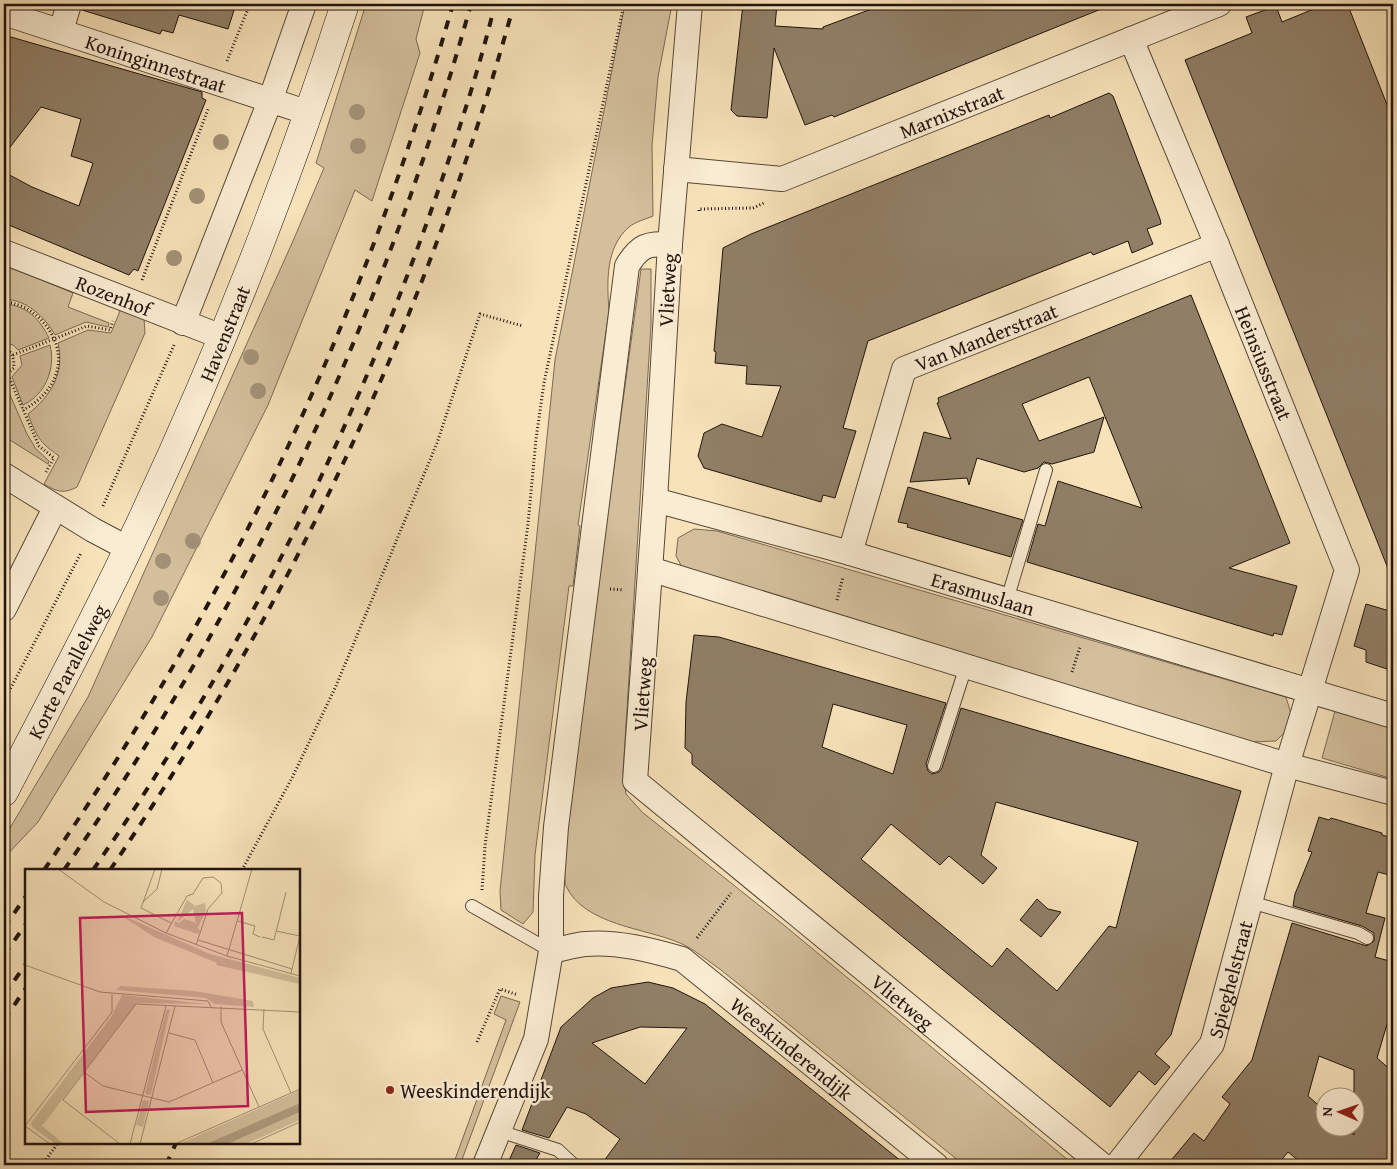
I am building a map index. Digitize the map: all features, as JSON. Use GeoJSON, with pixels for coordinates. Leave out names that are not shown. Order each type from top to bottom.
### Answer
{"type":"FeatureCollection","features":[{"type":"Feature","properties":{"kind":"main road","name":"Havenstraat"},"geometry":{"type":"LineString","coordinates":[[128,549],[222,337],[309,113],[345,4]]}},
{"type":"Feature","properties":{"kind":"main road","name":"Korte Parallelweg"},"geometry":{"type":"LineString","coordinates":[[4,792],[128,549]]}},
{"type":"Feature","properties":{"kind":"street"},"geometry":{"type":"LineString","coordinates":[[61,30],[69,4]]}},
{"type":"Feature","properties":{"kind":"street","name":"Havenstraat"},"geometry":{"type":"LineString","coordinates":[[183,323],[262,98],[304,4]]}},
{"type":"Feature","properties":{"kind":"street","name":"Vlietweg"},"geometry":{"type":"LineString","coordinates":[[690,4],[670,244],[656,500],[635,781],[1102,1165]]}},
{"type":"Feature","properties":{"kind":"street","name":"Marnixstraat"},"geometry":{"type":"LineString","coordinates":[[676,169],[782,179],[1219,4]]}},
{"type":"Feature","properties":{"kind":"street","name":"Koninginnestraat"},"geometry":{"type":"LineString","coordinates":[[4,13],[61,30],[309,113]]}},
{"type":"Feature","properties":{"kind":"street","name":"Heinsiusstraat"},"geometry":{"type":"LineString","coordinates":[[1131,39],[1218,246],[1347,570],[1310,691]]}},
{"type":"Feature","properties":{"kind":"street"},"geometry":{"type":"LineString","coordinates":[[485,1165],[536,1039],[551,951],[551,896],[556,827],[628,266],[637,250],[650,244],[670,244]]}},
{"type":"Feature","properties":{"kind":"street","name":"Van Manderstraat"},"geometry":{"type":"LineString","coordinates":[[850,553],[904,370],[1218,246]]}},
{"type":"Feature","properties":{"kind":"street","name":"Rozenhof"},"geometry":{"type":"LineString","coordinates":[[4,252],[222,337]]}},
{"type":"Feature","properties":{"kind":"street"},"geometry":{"type":"LineString","coordinates":[[4,475],[55,508],[128,549]]}},
{"type":"Feature","properties":{"kind":"street","name":"Erasmuslaan"},"geometry":{"type":"LineString","coordinates":[[656,500],[850,553],[1393,716]]}},
{"type":"Feature","properties":{"kind":"street"},"geometry":{"type":"LineString","coordinates":[[4,609],[55,508]]}},
{"type":"Feature","properties":{"kind":"street"},"geometry":{"type":"LineString","coordinates":[[650,569],[1287,765],[1393,793]]}},
{"type":"Feature","properties":{"kind":"street"},"geometry":{"type":"LineString","coordinates":[[1287,765],[1310,691]]}},
{"type":"Feature","properties":{"kind":"street","name":"Spieghelstraat"},"geometry":{"type":"LineString","coordinates":[[1117,1165],[1212,1044],[1287,765]]}},
{"type":"Feature","properties":{"kind":"street","name":"Weeskinderendijk"},"geometry":{"type":"LineString","coordinates":[[551,951],[586,944],[622,946],[653,950],[682,959],[936,1165]]}},
{"type":"Feature","properties":{"kind":"lane"},"geometry":{"type":"LineString","coordinates":[[1007,600],[1046,470]]}},
{"type":"Feature","properties":{"kind":"lane"},"geometry":{"type":"LineString","coordinates":[[934,766],[966,666]]}},
{"type":"Feature","properties":{"kind":"lane"},"geometry":{"type":"LineString","coordinates":[[1250,902],[1358,933],[1367,938]]}},
{"type":"Feature","properties":{"kind":"lane"},"geometry":{"type":"LineString","coordinates":[[476,908],[551,951]]}},
{"type":"Feature","properties":{"kind":"lane"},"geometry":{"type":"LineString","coordinates":[[499,1131],[558,1150],[574,1165]]}},
{"type":"Feature","properties":{"kind":"path"},"geometry":{"type":"LineString","coordinates":[[13,355],[87,326],[110,330],[128,299],[250,4]]}},
{"type":"Feature","properties":{"kind":"path"},"geometry":{"type":"LineString","coordinates":[[476,908],[528,524],[536,439],[544,383],[624,4]]}},
{"type":"Feature","properties":{"kind":"path"},"geometry":{"type":"LineString","coordinates":[[1389,4],[1393,14]]}},
{"type":"Feature","properties":{"kind":"path"},"geometry":{"type":"LineString","coordinates":[[698,219],[699,209],[753,208],[772,200]]}},
{"type":"Feature","properties":{"kind":"path"},"geometry":{"type":"LineString","coordinates":[[4,302],[22,306],[38,315],[54,340],[58,355],[58,368],[50,386],[38,402],[23,410]]}},
{"type":"Feature","properties":{"kind":"path"},"geometry":{"type":"LineString","coordinates":[[243,869],[298,766],[340,677],[433,452],[480,314],[523,326]]}},
{"type":"Feature","properties":{"kind":"path","name":"Havenstraat"},"geometry":{"type":"LineString","coordinates":[[92,530],[183,323]]}},
{"type":"Feature","properties":{"kind":"path"},"geometry":{"type":"LineString","coordinates":[[4,348],[13,355],[14,368],[6,375],[39,446],[54,458],[35,495]]}},
{"type":"Feature","properties":{"kind":"path","name":"Korte Parallelweg"},"geometry":{"type":"LineString","coordinates":[[4,701],[92,530]]}},
{"type":"Feature","properties":{"kind":"path"},"geometry":{"type":"LineString","coordinates":[[604,588],[632,591]]}},
{"type":"Feature","properties":{"kind":"path"},"geometry":{"type":"LineString","coordinates":[[682,959],[726,899]]}},
{"type":"Feature","properties":{"kind":"path"},"geometry":{"type":"LineString","coordinates":[[477,1042],[500,989],[542,1002]]}},
{"type":"Feature","properties":{"kind":"path"},"geometry":{"type":"LineString","coordinates":[[42,1165],[57,1144]]}},
{"type":"Feature","properties":{"kind":"shaded area"},"geometry":{"type":"Polygon","coordinates":[[[366,4],[425,4],[416,39],[420,53],[372,201],[355,190],[268,405],[152,637],[38,822],[4,858],[4,838],[88,697],[324,168],[316,163],[366,4]]]}},
{"type":"Feature","properties":{"kind":"shaded area"},"geometry":{"type":"Polygon","coordinates":[[[625,4],[672,4],[658,77],[652,145],[653,216],[631,225],[621,235],[615,245],[609,266],[609,311],[578,525],[580,526],[573,586],[569,586],[535,855],[533,912],[523,924],[501,910],[500,891],[555,360],[625,4]]]}},
{"type":"Feature","properties":{"kind":"shaded area"},"geometry":{"type":"Polygon","coordinates":[[[4,264],[73,293],[68,307],[109,323],[108,327],[86,322],[55,335],[34,310],[20,302],[4,299],[4,264]]]}},
{"type":"Feature","properties":{"kind":"shaded area"},"geometry":{"type":"Polygon","coordinates":[[[641,269],[651,269],[651,325],[623,773],[626,794],[642,812],[785,926],[1074,1165],[964,1165],[701,955],[680,943],[617,924],[601,917],[586,909],[575,899],[566,886],[564,867],[565,825],[641,269]]]}},
{"type":"Feature","properties":{"kind":"shaded area"},"geometry":{"type":"Polygon","coordinates":[[[4,304],[26,310],[37,319],[49,338],[18,350],[13,345],[4,342],[4,304]]]}},
{"type":"Feature","properties":{"kind":"shaded area"},"geometry":{"type":"Polygon","coordinates":[[[122,306],[144,319],[145,333],[77,487],[68,491],[53,489],[44,484],[59,456],[39,438],[28,414],[49,392],[58,374],[60,354],[58,343],[88,330],[111,333],[122,306]]]}},
{"type":"Feature","properties":{"kind":"shaded area"},"geometry":{"type":"Polygon","coordinates":[[[50,345],[51,363],[47,380],[37,395],[23,405],[12,377],[22,365],[20,356],[50,345]]]}},
{"type":"Feature","properties":{"kind":"shaded area"},"geometry":{"type":"Polygon","coordinates":[[[4,381],[27,434],[36,449],[49,461],[48,464],[10,440],[4,448],[4,381]]]}},
{"type":"Feature","properties":{"kind":"shaded area"},"geometry":{"type":"Polygon","coordinates":[[[694,529],[717,531],[1286,697],[1292,717],[1286,731],[1276,741],[1251,742],[684,571],[676,556],[678,538],[694,529]]]}},
{"type":"Feature","properties":{"kind":"shaded area"},"geometry":{"type":"Polygon","coordinates":[[[1335,711],[1393,728],[1393,779],[1322,758],[1335,711]]]}},
{"type":"Feature","properties":{"kind":"shaded area"},"geometry":{"type":"Polygon","coordinates":[[[501,996],[520,1002],[460,1165],[453,1165],[506,1020],[494,1014],[501,996]]]}},
{"type":"Feature","properties":{"kind":"building"},"geometry":{"type":"Polygon","coordinates":[[[82,4],[236,4],[228,29],[179,15],[173,33],[162,30],[160,34],[82,10],[82,4]]]}},
{"type":"Feature","properties":{"kind":"building"},"geometry":{"type":"Polygon","coordinates":[[[743,4],[777,4],[775,26],[823,29],[823,27],[885,4],[1111,5],[834,117],[832,115],[805,125],[774,48],[767,118],[737,116],[731,110],[743,4]]]}},
{"type":"Feature","properties":{"kind":"building"},"geometry":{"type":"Polygon","coordinates":[[[1326,4],[1343,4],[1344,8],[1349,8],[1393,120],[1393,575],[1391,576],[1185,60],[1252,33],[1246,17],[1276,6],[1282,22],[1326,4]]]}},
{"type":"Feature","properties":{"kind":"building"},"geometry":{"type":"Polygon","coordinates":[[[4,35],[202,92],[202,98],[206,100],[138,271],[134,269],[129,275],[4,223],[4,172],[32,187],[79,206],[93,163],[71,156],[81,119],[41,107],[4,155],[4,35]]]}},
{"type":"Feature","properties":{"kind":"building"},"geometry":{"type":"Polygon","coordinates":[[[1109,93],[1113,96],[1160,219],[1161,224],[1147,229],[1153,244],[1132,253],[1128,241],[1093,255],[1091,252],[868,341],[843,428],[856,431],[835,498],[823,495],[821,502],[704,468],[698,456],[704,433],[722,424],[762,437],[781,386],[746,384],[747,366],[715,363],[716,352],[714,351],[723,248],[751,234],[1049,115],[1050,118],[1109,93]]]}},
{"type":"Feature","properties":{"kind":"building"},"geometry":{"type":"Polygon","coordinates":[[[1191,295],[1290,543],[1229,568],[1297,586],[1282,635],[1274,633],[1273,636],[1027,562],[1038,524],[1045,526],[1058,481],[1142,508],[1089,377],[1022,404],[1039,441],[1104,417],[1094,452],[1052,464],[1044,462],[1038,468],[1024,472],[977,458],[969,485],[967,478],[910,482],[924,432],[951,439],[937,403],[939,402],[938,398],[1191,295]]]}},
{"type":"Feature","properties":{"kind":"building"},"geometry":{"type":"Polygon","coordinates":[[[908,487],[1023,520],[1011,557],[907,527],[908,524],[898,522],[908,487]]]}},
{"type":"Feature","properties":{"kind":"building"},"geometry":{"type":"Polygon","coordinates":[[[1366,604],[1393,612],[1393,671],[1366,662],[1366,650],[1354,646],[1366,604]]]}},
{"type":"Feature","properties":{"kind":"building"},"geometry":{"type":"Polygon","coordinates":[[[694,635],[719,637],[946,703],[926,764],[928,771],[932,774],[939,772],[942,768],[961,708],[1241,791],[1171,1035],[1155,1054],[1170,1067],[1155,1085],[1139,1071],[1110,1107],[692,764],[692,754],[685,748],[686,702],[694,635]],[[833,704],[822,747],[893,774],[907,725],[833,704]],[[996,802],[981,855],[997,868],[983,884],[949,856],[940,865],[891,824],[861,859],[992,967],[1007,948],[1057,991],[1109,926],[1116,928],[1138,842],[996,802]]]}},
{"type":"Feature","properties":{"kind":"building"},"geometry":{"type":"Polygon","coordinates":[[[1319,817],[1329,820],[1331,818],[1393,838],[1393,876],[1378,872],[1366,913],[1385,918],[1375,957],[1393,962],[1393,1022],[1388,1021],[1377,1058],[1393,1072],[1393,1165],[1304,1165],[1288,1152],[1278,1164],[1271,1159],[1266,1165],[1167,1165],[1194,1133],[1204,1141],[1230,1104],[1222,1097],[1252,1060],[1292,923],[1367,946],[1374,941],[1374,933],[1362,926],[1293,906],[1295,894],[1312,852],[1308,851],[1319,817]]]}},
{"type":"Feature","properties":{"kind":"building"},"geometry":{"type":"Polygon","coordinates":[[[1037,899],[1048,909],[1061,912],[1041,937],[1020,920],[1037,899]]]}},
{"type":"Feature","properties":{"kind":"building"},"geometry":{"type":"Polygon","coordinates":[[[648,982],[673,988],[705,1004],[906,1165],[601,1165],[620,1139],[586,1114],[567,1107],[549,1138],[522,1130],[561,1027],[593,998],[611,988],[648,982]],[[640,1027],[592,1043],[645,1084],[687,1028],[640,1027]]]}},
{"type":"Feature","properties":{"kind":"building"},"geometry":{"type":"Polygon","coordinates":[[[516,1145],[540,1153],[533,1165],[507,1165],[516,1145]]]}},
{"type":"Feature","properties":{"kind":"railway"},"geometry":{"type":"LineString","coordinates":[[45,869],[111,768],[174,665],[231,560],[284,454],[333,345],[377,234],[417,121],[453,4]]}},
{"type":"Feature","properties":{"kind":"railway"},"geometry":{"type":"LineString","coordinates":[[65,869],[131,770],[193,667],[251,562],[304,454],[353,345],[397,233],[436,119],[471,4]]}},
{"type":"Feature","properties":{"kind":"railway"},"geometry":{"type":"LineString","coordinates":[[94,869],[144,795],[192,717],[237,639],[321,477],[359,394],[394,310],[426,225],[464,115],[495,4]]}},
{"type":"Feature","properties":{"kind":"railway"},"geometry":{"type":"LineString","coordinates":[[111,869],[176,769],[237,666],[295,561],[348,454],[396,345],[440,233],[479,120],[514,4]]}},
{"type":"Feature","properties":{"kind":"railway"},"geometry":{"type":"LineString","coordinates":[[4,928],[25,897]]}},
{"type":"Feature","properties":{"kind":"railway"},"geometry":{"type":"LineString","coordinates":[[4,955],[25,925]]}},
{"type":"Feature","properties":{"kind":"railway"},"geometry":{"type":"LineString","coordinates":[[4,995],[25,965]]}},
{"type":"Feature","properties":{"kind":"railway"},"geometry":{"type":"LineString","coordinates":[[4,1020],[25,989]]}},
{"type":"Feature","properties":{"kind":"railway"},"geometry":{"type":"LineString","coordinates":[[166,1165],[176,1144]]}},
{"type":"Feature","properties":{"kind":"place","name":"Weeskinderendijk"},"geometry":{"type":"Point","coordinates":[390,1090]}}]}
